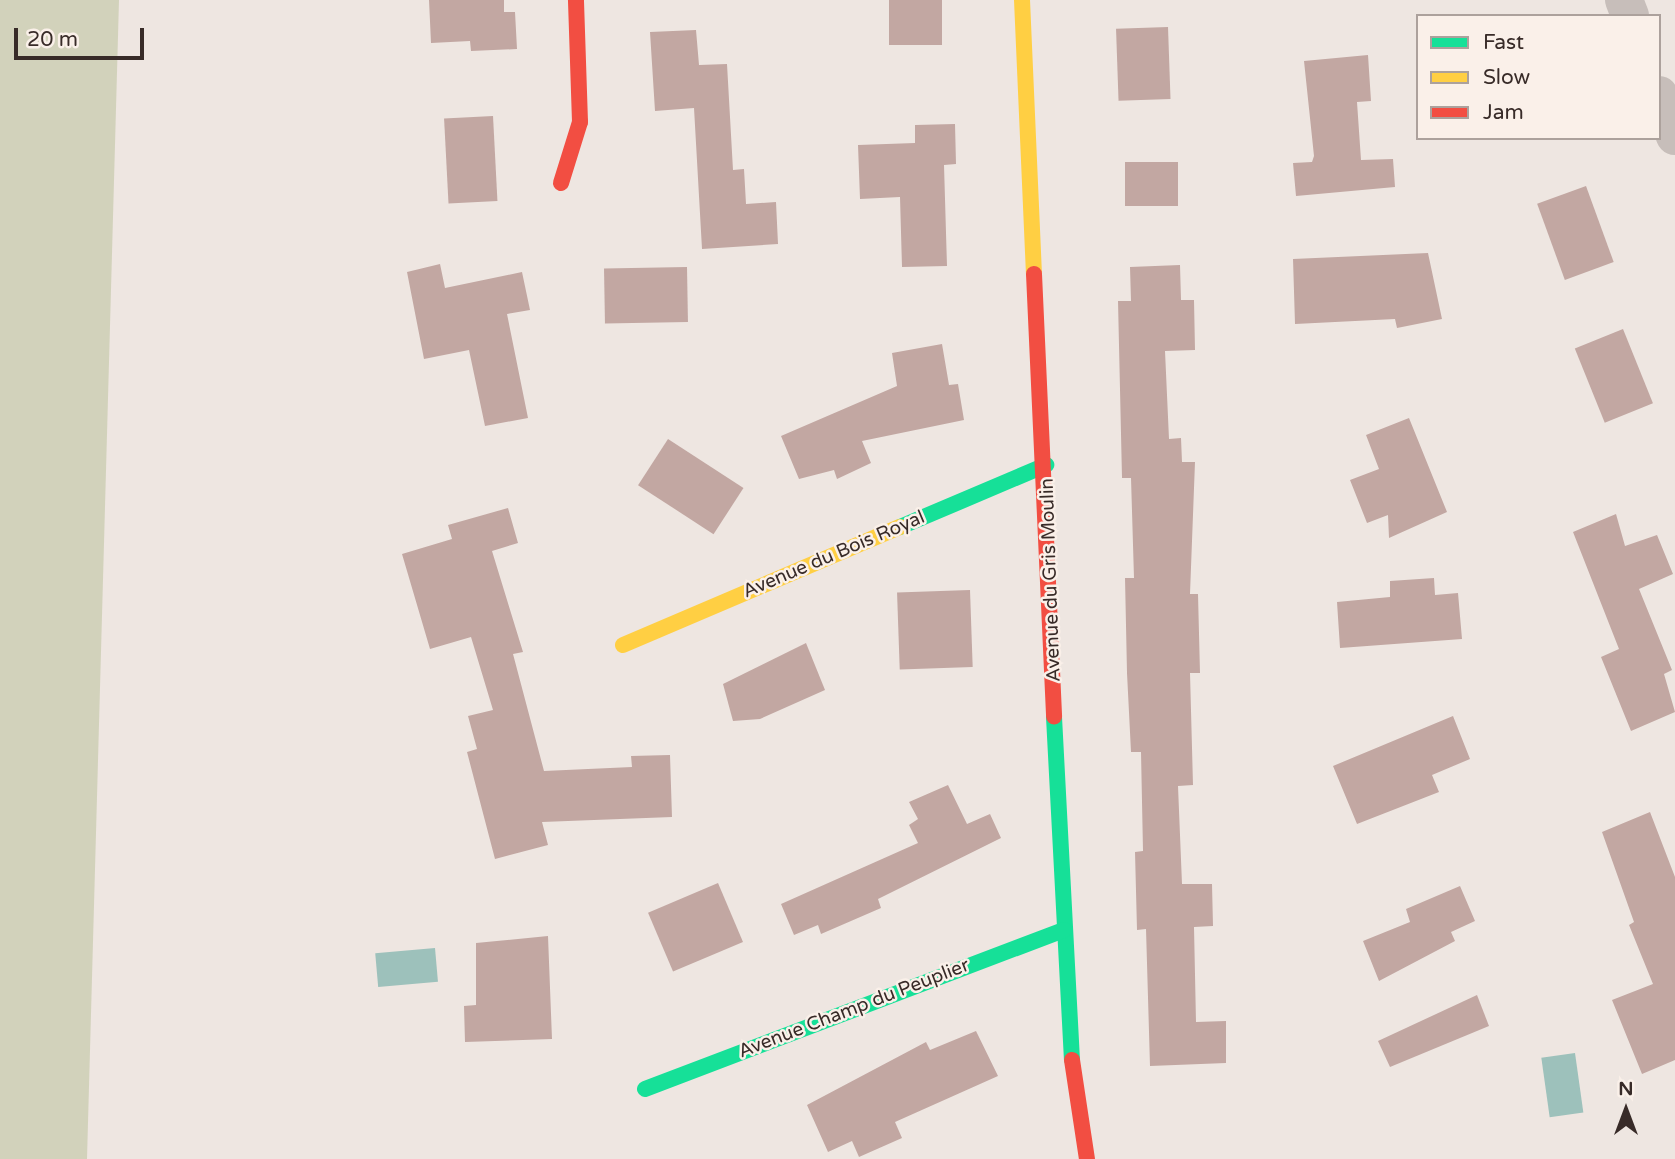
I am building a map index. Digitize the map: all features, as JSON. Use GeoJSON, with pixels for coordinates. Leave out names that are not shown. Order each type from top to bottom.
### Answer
{"type":"FeatureCollection","features":[{"type":"Feature","properties":{"kind":"street"},"geometry":{"type":"LineString","coordinates":[[561,183],[580,122],[576,0]]}},
{"type":"Feature","properties":{"kind":"street","name":"Avenue du Gris Moulin"},"geometry":{"type":"LineString","coordinates":[[1022,0],[1046,465],[1064,930],[1075,1099],[1087,1159]]}},
{"type":"Feature","properties":{"kind":"street"},"geometry":{"type":"LineString","coordinates":[[1661,100],[1675,136]]}},
{"type":"Feature","properties":{"kind":"street","name":"Avenue du Bois Royal"},"geometry":{"type":"LineString","coordinates":[[622,645],[1046,465]]}},
{"type":"Feature","properties":{"kind":"street","name":"Avenue Champ du Peuplier"},"geometry":{"type":"LineString","coordinates":[[645,1088],[1064,930]]}},
{"type":"Feature","properties":{"kind":"green space"},"geometry":{"type":"Polygon","coordinates":[[[0,0],[119,0],[87,1159],[0,1159],[0,0]]]}},
{"type":"Feature","properties":{"kind":"water"},"geometry":{"type":"Polygon","coordinates":[[[435,948],[438,982],[378,987],[375,953],[435,948]]]}},
{"type":"Feature","properties":{"kind":"water"},"geometry":{"type":"Polygon","coordinates":[[[1575,1053],[1583,1112],[1550,1117],[1541,1058],[1575,1053]]]}},
{"type":"Feature","properties":{"kind":"building"},"geometry":{"type":"Polygon","coordinates":[[[429,0],[504,0],[504,12],[515,12],[517,49],[471,51],[470,41],[431,43],[429,0]]]}},
{"type":"Feature","properties":{"kind":"building"},"geometry":{"type":"Polygon","coordinates":[[[889,0],[942,0],[942,45],[889,45],[889,0]]]}},
{"type":"Feature","properties":{"kind":"building"},"geometry":{"type":"Polygon","coordinates":[[[1168,27],[1171,99],[1119,101],[1116,29],[1168,27]]]}},
{"type":"Feature","properties":{"kind":"building"},"geometry":{"type":"Polygon","coordinates":[[[696,30],[699,65],[727,64],[733,170],[744,169],[746,204],[776,202],[778,244],[702,249],[694,108],[655,111],[650,32],[696,30]]]}},
{"type":"Feature","properties":{"kind":"building"},"geometry":{"type":"Polygon","coordinates":[[[1368,55],[1371,101],[1357,102],[1361,160],[1393,159],[1395,187],[1296,196],[1293,163],[1312,162],[1314,156],[1304,61],[1368,55]]]}},
{"type":"Feature","properties":{"kind":"building"},"geometry":{"type":"Polygon","coordinates":[[[493,116],[497,201],[449,203],[444,119],[493,116]]]}},
{"type":"Feature","properties":{"kind":"building"},"geometry":{"type":"Polygon","coordinates":[[[955,124],[956,164],[944,165],[947,266],[902,267],[900,197],[860,199],[858,145],[915,143],[915,125],[955,124]]]}},
{"type":"Feature","properties":{"kind":"building"},"geometry":{"type":"Polygon","coordinates":[[[1125,162],[1178,162],[1178,206],[1125,206],[1125,162]]]}},
{"type":"Feature","properties":{"kind":"building"},"geometry":{"type":"Polygon","coordinates":[[[1586,186],[1614,262],[1565,280],[1537,204],[1586,186]]]}},
{"type":"Feature","properties":{"kind":"building"},"geometry":{"type":"Polygon","coordinates":[[[1428,253],[1442,319],[1397,328],[1395,319],[1295,324],[1293,259],[1428,253]]]}},
{"type":"Feature","properties":{"kind":"building"},"geometry":{"type":"Polygon","coordinates":[[[440,264],[445,288],[522,272],[530,310],[507,314],[528,418],[485,426],[469,350],[424,359],[407,272],[440,264]]]}},
{"type":"Feature","properties":{"kind":"building"},"geometry":{"type":"Polygon","coordinates":[[[1180,265],[1181,300],[1194,300],[1195,350],[1165,351],[1169,439],[1181,438],[1182,462],[1195,462],[1190,594],[1198,594],[1200,673],[1190,673],[1193,785],[1178,786],[1182,884],[1212,884],[1213,926],[1194,927],[1196,1022],[1226,1021],[1226,1063],[1150,1066],[1146,929],[1137,930],[1135,852],[1143,851],[1141,752],[1131,752],[1125,578],[1134,578],[1131,478],[1122,478],[1118,301],[1131,301],[1130,267],[1180,265]]]}},
{"type":"Feature","properties":{"kind":"building"},"geometry":{"type":"Polygon","coordinates":[[[687,267],[688,322],[605,323],[604,268],[687,267]]]}},
{"type":"Feature","properties":{"kind":"building"},"geometry":{"type":"Polygon","coordinates":[[[1623,329],[1653,403],[1605,423],[1575,348],[1623,329]]]}},
{"type":"Feature","properties":{"kind":"building"},"geometry":{"type":"Polygon","coordinates":[[[942,344],[949,385],[958,384],[964,420],[862,441],[871,463],[837,479],[834,470],[799,479],[781,436],[897,386],[892,353],[942,344]]]}},
{"type":"Feature","properties":{"kind":"building"},"geometry":{"type":"Polygon","coordinates":[[[1409,418],[1447,512],[1389,538],[1388,515],[1367,523],[1350,480],[1379,469],[1366,435],[1409,418]]]}},
{"type":"Feature","properties":{"kind":"building"},"geometry":{"type":"Polygon","coordinates":[[[668,439],[743,488],[714,534],[638,485],[668,439]]]}},
{"type":"Feature","properties":{"kind":"building"},"geometry":{"type":"Polygon","coordinates":[[[508,508],[518,543],[492,551],[523,652],[513,654],[544,771],[632,767],[631,756],[670,755],[672,817],[542,822],[548,845],[495,859],[467,752],[477,749],[468,716],[493,710],[471,637],[430,649],[402,554],[452,539],[448,525],[508,508]]]}},
{"type":"Feature","properties":{"kind":"building"},"geometry":{"type":"Polygon","coordinates":[[[1616,514],[1625,546],[1657,535],[1673,574],[1639,589],[1672,670],[1664,674],[1675,712],[1631,731],[1601,657],[1619,649],[1573,532],[1616,514]]]}},
{"type":"Feature","properties":{"kind":"building"},"geometry":{"type":"Polygon","coordinates":[[[1434,578],[1435,595],[1458,593],[1462,639],[1340,648],[1337,602],[1390,597],[1390,581],[1434,578]]]}},
{"type":"Feature","properties":{"kind":"building"},"geometry":{"type":"Polygon","coordinates":[[[970,590],[973,667],[900,670],[897,593],[970,590]]]}},
{"type":"Feature","properties":{"kind":"building"},"geometry":{"type":"Polygon","coordinates":[[[806,643],[825,690],[760,719],[733,721],[723,684],[806,643]]]}},
{"type":"Feature","properties":{"kind":"building"},"geometry":{"type":"Polygon","coordinates":[[[1453,716],[1470,759],[1432,775],[1439,792],[1357,824],[1333,766],[1453,716]]]}},
{"type":"Feature","properties":{"kind":"building"},"geometry":{"type":"Polygon","coordinates":[[[948,785],[967,824],[990,814],[1001,838],[878,899],[881,908],[821,934],[818,925],[794,935],[781,904],[918,843],[909,825],[918,819],[909,802],[948,785]]]}},
{"type":"Feature","properties":{"kind":"building"},"geometry":{"type":"Polygon","coordinates":[[[1650,812],[1675,877],[1675,1060],[1642,1074],[1612,1000],[1653,984],[1629,925],[1634,922],[1602,832],[1650,812]]]}},
{"type":"Feature","properties":{"kind":"building"},"geometry":{"type":"Polygon","coordinates":[[[718,883],[743,942],[673,972],[648,913],[718,883]]]}},
{"type":"Feature","properties":{"kind":"building"},"geometry":{"type":"Polygon","coordinates":[[[1460,886],[1475,921],[1451,932],[1455,941],[1379,981],[1363,941],[1410,922],[1406,909],[1460,886]]]}},
{"type":"Feature","properties":{"kind":"building"},"geometry":{"type":"Polygon","coordinates":[[[548,936],[552,1039],[465,1042],[464,1006],[476,1005],[476,943],[548,936]]]}},
{"type":"Feature","properties":{"kind":"building"},"geometry":{"type":"Polygon","coordinates":[[[1477,995],[1489,1026],[1390,1067],[1378,1041],[1477,995]]]}},
{"type":"Feature","properties":{"kind":"building"},"geometry":{"type":"Polygon","coordinates":[[[976,1031],[998,1076],[895,1122],[902,1138],[859,1157],[852,1141],[828,1152],[807,1105],[926,1042],[930,1050],[976,1031]]]}},
{"type":"Feature","properties":{"kind":"traffic: fast"},"geometry":{"type":"LineString","coordinates":[[900,527],[1046,465]]}},
{"type":"Feature","properties":{"kind":"traffic: fast"},"geometry":{"type":"LineString","coordinates":[[1054,717],[1072,1060]]}},
{"type":"Feature","properties":{"kind":"traffic: fast"},"geometry":{"type":"LineString","coordinates":[[645,1089],[1064,930]]}},
{"type":"Feature","properties":{"kind":"traffic: slow"},"geometry":{"type":"LineString","coordinates":[[1022,0],[1034,274]]}},
{"type":"Feature","properties":{"kind":"traffic: slow"},"geometry":{"type":"LineString","coordinates":[[623,645],[900,527]]}},
{"type":"Feature","properties":{"kind":"traffic: jam"},"geometry":{"type":"LineString","coordinates":[[561,183],[580,122],[576,0]]}},
{"type":"Feature","properties":{"kind":"traffic: jam"},"geometry":{"type":"LineString","coordinates":[[1034,274],[1054,717]]}},
{"type":"Feature","properties":{"kind":"traffic: jam"},"geometry":{"type":"LineString","coordinates":[[1072,1060],[1087,1159]]}}]}
